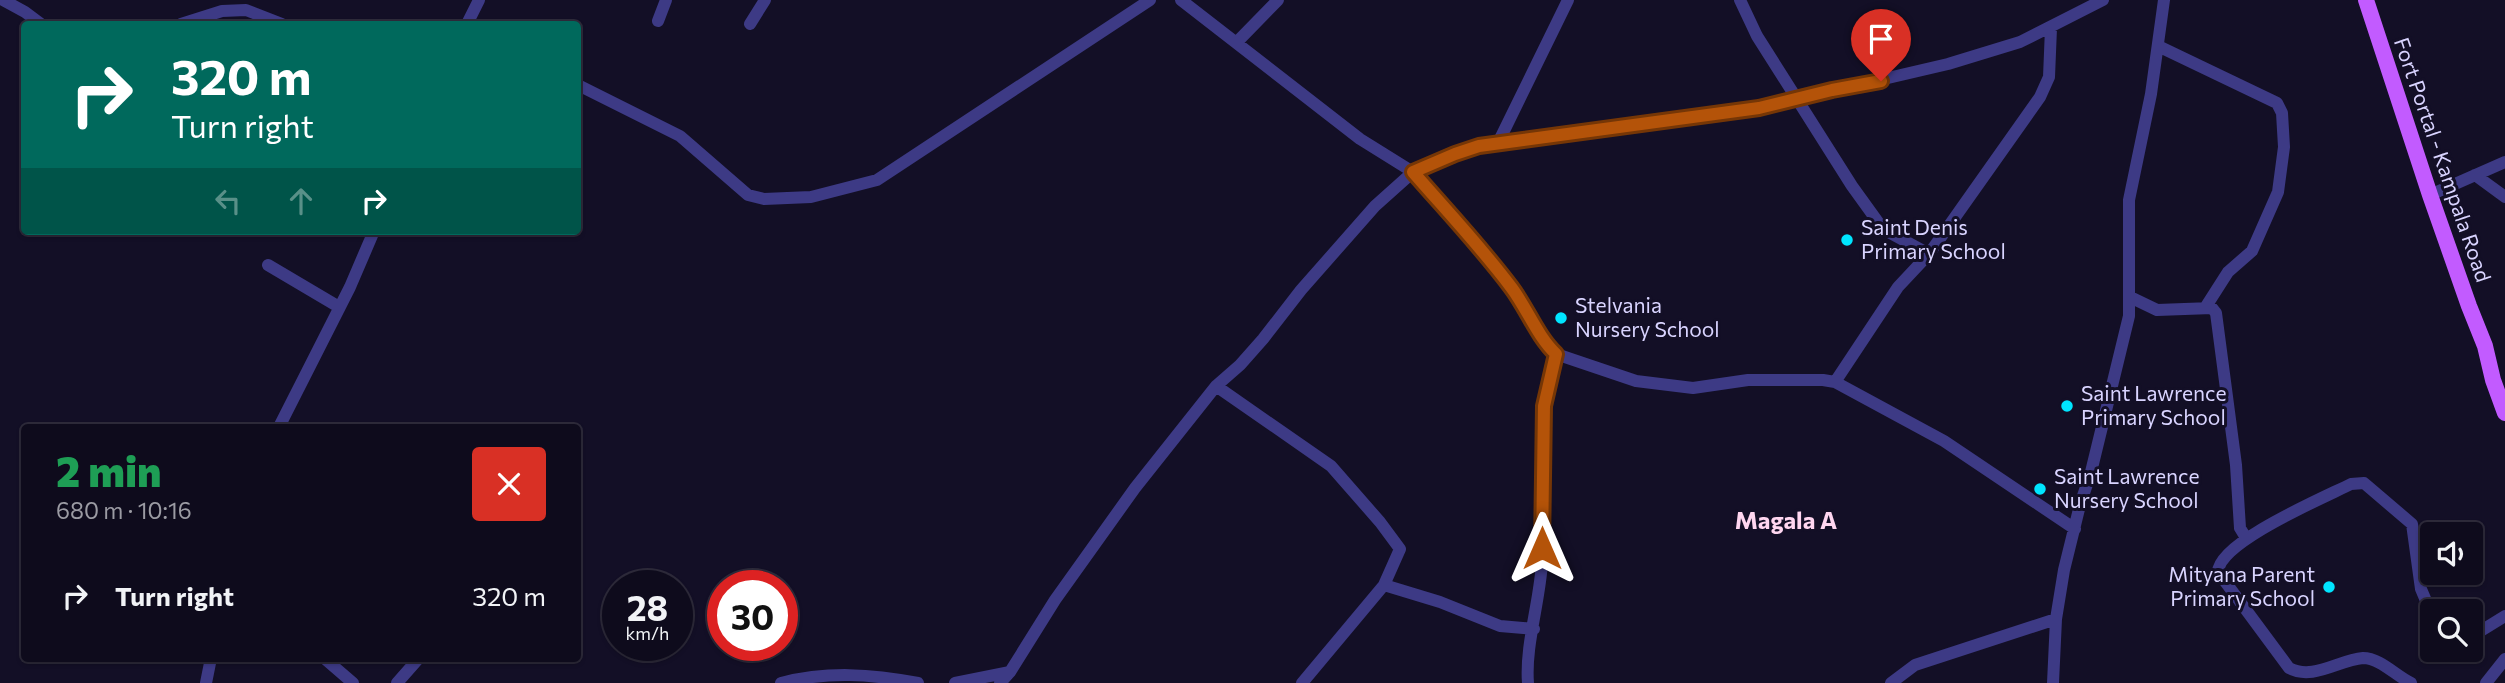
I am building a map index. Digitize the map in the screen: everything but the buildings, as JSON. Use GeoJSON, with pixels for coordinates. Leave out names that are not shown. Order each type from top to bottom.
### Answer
{"type":"FeatureCollection","features":[{"type":"Feature","properties":{"kind":"main road","name":"Fort Portal - Kampala Road"},"geometry":{"type":"LineString","coordinates":[[2367,0],[2430,195],[2485,346],[2505,413]]}},
{"type":"Feature","properties":{"kind":"street"},"geometry":{"type":"LineString","coordinates":[[3,0],[37,21]]}},
{"type":"Feature","properties":{"kind":"street"},"geometry":{"type":"LineString","coordinates":[[473,21],[479,0]]}},
{"type":"Feature","properties":{"kind":"street"},"geometry":{"type":"LineString","coordinates":[[658,21],[666,0]]}},
{"type":"Feature","properties":{"kind":"street"},"geometry":{"type":"LineString","coordinates":[[750,23],[765,0]]}},
{"type":"Feature","properties":{"kind":"street"},"geometry":{"type":"LineString","coordinates":[[581,86],[680,136],[748,195],[764,199],[811,197],[877,180],[1150,0]]}},
{"type":"Feature","properties":{"kind":"street"},"geometry":{"type":"LineString","coordinates":[[1181,0],[1360,139],[1413,172],[1505,280],[1556,354],[1624,377],[1658,385],[1693,388],[1748,380],[1835,382],[1944,442],[2075,529]]}},
{"type":"Feature","properties":{"kind":"street"},"geometry":{"type":"LineString","coordinates":[[1237,42],[1278,0]]}},
{"type":"Feature","properties":{"kind":"street"},"geometry":{"type":"LineString","coordinates":[[1498,144],[1568,0]]}},
{"type":"Feature","properties":{"kind":"street"},"geometry":{"type":"LineString","coordinates":[[1740,0],[1757,36],[1852,186],[1883,229],[1929,254]]}},
{"type":"Feature","properties":{"kind":"street"},"geometry":{"type":"LineString","coordinates":[[1000,683],[1135,488],[1216,386],[1240,365],[1263,339],[1301,290],[1375,206],[1413,172],[1479,146],[1759,108],[1881,81],[2020,42],[2103,0]]}},
{"type":"Feature","properties":{"kind":"street"},"geometry":{"type":"LineString","coordinates":[[2053,683],[2056,619],[2064,570],[2123,346],[2130,297],[2129,200],[2151,94],[2164,0]]}},
{"type":"Feature","properties":{"kind":"street"},"geometry":{"type":"LineString","coordinates":[[190,21],[244,5],[276,21]]}},
{"type":"Feature","properties":{"kind":"street"},"geometry":{"type":"LineString","coordinates":[[1835,382],[1898,287],[1929,254],[2040,97],[2049,77],[2051,28]]}},
{"type":"Feature","properties":{"kind":"street"},"geometry":{"type":"LineString","coordinates":[[2158,46],[2277,103],[2283,113],[2284,147],[2278,192],[2252,251],[2228,272],[2204,308]]}},
{"type":"Feature","properties":{"kind":"street"},"geometry":{"type":"LineString","coordinates":[[2430,195],[2505,162]]}},
{"type":"Feature","properties":{"kind":"street"},"geometry":{"type":"LineString","coordinates":[[2475,175],[2505,197]]}},
{"type":"Feature","properties":{"kind":"street"},"geometry":{"type":"LineString","coordinates":[[281,424],[340,307],[372,235]]}},
{"type":"Feature","properties":{"kind":"street"},"geometry":{"type":"LineString","coordinates":[[268,265],[340,307]]}},
{"type":"Feature","properties":{"kind":"street"},"geometry":{"type":"LineString","coordinates":[[2130,297],[2157,310],[2212,308],[2217,319],[2236,465],[2241,528],[2246,538]]}},
{"type":"Feature","properties":{"kind":"street"},"geometry":{"type":"LineString","coordinates":[[1528,683],[1527,672],[1541,586],[1544,406],[1556,354]]}},
{"type":"Feature","properties":{"kind":"street"},"geometry":{"type":"LineString","coordinates":[[1216,386],[1331,466],[1400,549],[1384,585],[1302,683]]}},
{"type":"Feature","properties":{"kind":"street"},"geometry":{"type":"LineString","coordinates":[[2411,683],[2375,661],[2363,658],[2311,672],[2299,673],[2290,668],[2218,572],[2218,565],[2229,551],[2246,538],[2351,484],[2364,483],[2412,524],[2421,589],[2425,599]]}},
{"type":"Feature","properties":{"kind":"street"},"geometry":{"type":"LineString","coordinates":[[1384,585],[1440,602],[1500,626],[1534,629]]}},
{"type":"Feature","properties":{"kind":"street"},"geometry":{"type":"LineString","coordinates":[[2483,630],[2505,616]]}},
{"type":"Feature","properties":{"kind":"street"},"geometry":{"type":"LineString","coordinates":[[1891,683],[1915,665],[2056,619]]}},
{"type":"Feature","properties":{"kind":"street"},"geometry":{"type":"LineString","coordinates":[[2486,683],[2505,659]]}},
{"type":"Feature","properties":{"kind":"street"},"geometry":{"type":"LineString","coordinates":[[206,683],[210,662]]}},
{"type":"Feature","properties":{"kind":"street"},"geometry":{"type":"LineString","coordinates":[[329,662],[354,683]]}},
{"type":"Feature","properties":{"kind":"street"},"geometry":{"type":"LineString","coordinates":[[397,683],[415,662]]}},
{"type":"Feature","properties":{"kind":"street"},"geometry":{"type":"LineString","coordinates":[[955,683],[1010,672]]}},
{"type":"Feature","properties":{"kind":"street"},"geometry":{"type":"LineString","coordinates":[[781,683],[805,677],[841,674],[918,683]]}},
{"type":"Feature","properties":{"kind":"place","name":"Saint Denis Primary School"},"geometry":{"type":"Point","coordinates":[1847,240]}},
{"type":"Feature","properties":{"kind":"place","name":"Stelvania Nursery School"},"geometry":{"type":"Point","coordinates":[1561,318]}},
{"type":"Feature","properties":{"kind":"place","name":"Saint Lawrence Primary School"},"geometry":{"type":"Point","coordinates":[2067,406]}},
{"type":"Feature","properties":{"kind":"place","name":"Saint Lawrence Nursery School"},"geometry":{"type":"Point","coordinates":[2040,489]}},
{"type":"Feature","properties":{"kind":"place","name":"Mityana Parent Primary School"},"geometry":{"type":"Point","coordinates":[2329,587]}},
{"type":"Feature","properties":{"kind":"district","name":"Magala A"},"geometry":{"type":"Point","coordinates":[1786,521]}},
{"type":"Feature","properties":{"kind":"route"},"geometry":{"type":"LineString","coordinates":[[1542,548],[1544,406],[1556,354],[1505,280],[1413,172],[1479,146],[1759,108],[1881,81]]}}]}
